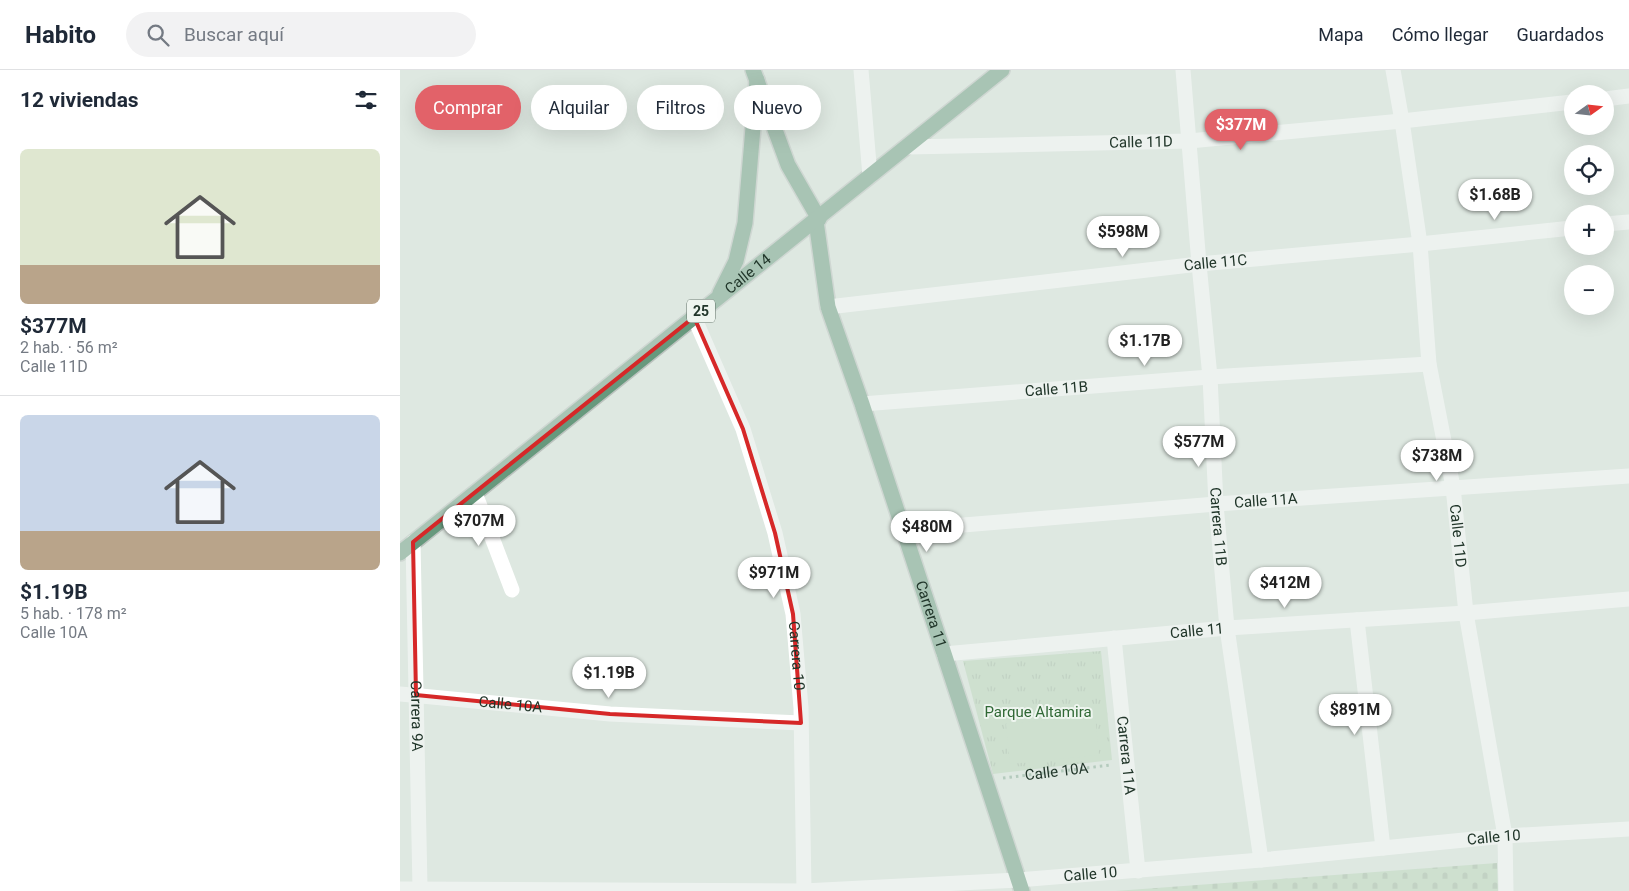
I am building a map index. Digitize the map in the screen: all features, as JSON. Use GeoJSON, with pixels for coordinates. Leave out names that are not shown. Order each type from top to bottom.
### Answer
{"type":"FeatureCollection","features":[{"type":"Feature","properties":{"kind":"main road","name":"Calle 14"},"geometry":{"type":"LineString","coordinates":[[400,553],[1002,70]]}},
{"type":"Feature","properties":{"kind":"main road"},"geometry":{"type":"LineString","coordinates":[[755,75],[788,165],[817,220]]}},
{"type":"Feature","properties":{"kind":"main road"},"geometry":{"type":"LineString","coordinates":[[716,299],[727,281],[741,242],[745,223],[755,75]]}},
{"type":"Feature","properties":{"kind":"main road","name":"Carrera 11"},"geometry":{"type":"LineString","coordinates":[[817,220],[828,307],[862,404],[1020,886]]}},
{"type":"Feature","properties":{"kind":"street"},"geometry":{"type":"LineString","coordinates":[[861,70],[870,176]]}},
{"type":"Feature","properties":{"kind":"street","name":"Carrera 11B"},"geometry":{"type":"LineString","coordinates":[[1183,70],[1210,377],[1216,504],[1227,628],[1261,860]]}},
{"type":"Feature","properties":{"kind":"street","name":"Calle 11D"},"geometry":{"type":"LineString","coordinates":[[1393,70],[1420,244],[1429,364],[1454,487],[1466,613],[1505,836],[1506,891]]}},
{"type":"Feature","properties":{"kind":"street"},"geometry":{"type":"LineString","coordinates":[[1614,98],[1629,96]]}},
{"type":"Feature","properties":{"kind":"street","name":"Calle 11D"},"geometry":{"type":"LineString","coordinates":[[907,146],[1189,141],[1402,121],[1564,103]]}},
{"type":"Feature","properties":{"kind":"street"},"geometry":{"type":"LineString","coordinates":[[1614,223],[1629,222]]}},
{"type":"Feature","properties":{"kind":"street","name":"Calle 11C"},"geometry":{"type":"LineString","coordinates":[[828,307],[1199,264],[1564,229]]}},
{"type":"Feature","properties":{"kind":"street","name":"Carrera 10"},"geometry":{"type":"LineString","coordinates":[[694,317],[743,429],[775,533],[793,614],[801,724],[804,891]]}},
{"type":"Feature","properties":{"kind":"street","name":"Calle 11B"},"geometry":{"type":"LineString","coordinates":[[862,404],[1210,377],[1429,364]]}},
{"type":"Feature","properties":{"kind":"street","name":"Calle 11A"},"geometry":{"type":"LineString","coordinates":[[903,530],[1216,504],[1629,476]]}},
{"type":"Feature","properties":{"kind":"street"},"geometry":{"type":"LineString","coordinates":[[475,493],[512,590]]}},
{"type":"Feature","properties":{"kind":"street","name":"Carrera 9A"},"geometry":{"type":"LineString","coordinates":[[414,542],[420,888]]}},
{"type":"Feature","properties":{"kind":"street","name":"Calle 11"},"geometry":{"type":"LineString","coordinates":[[944,654],[1227,628],[1466,613],[1629,599]]}},
{"type":"Feature","properties":{"kind":"street"},"geometry":{"type":"LineString","coordinates":[[1357,620],[1383,848]]}},
{"type":"Feature","properties":{"kind":"street","name":"Carrera 11A"},"geometry":{"type":"LineString","coordinates":[[1114,638],[1138,870]]}},
{"type":"Feature","properties":{"kind":"street","name":"Calle 10A"},"geometry":{"type":"LineString","coordinates":[[400,694],[610,714],[801,724]]}},
{"type":"Feature","properties":{"kind":"street","name":"Calle 10"},"geometry":{"type":"LineString","coordinates":[[400,889],[804,891],[1020,886],[1138,870],[1505,836],[1629,829]]}},
{"type":"Feature","properties":{"kind":"path","name":"Calle 10A"},"geometry":{"type":"LineString","coordinates":[[986,780],[1127,763]]}},
{"type":"Feature","properties":{"kind":"highlighted area"},"geometry":{"type":"Polygon","coordinates":[[[694,317],[743,429],[775,533],[793,614],[801,723],[610,714],[416,695],[413,542],[694,317]]]}},
{"type":"Feature","properties":{"kind":"green space","name":"Parque Altamira"},"geometry":{"type":"Polygon","coordinates":[[[1101,651],[1112,760],[993,774],[963,661],[1101,651]]]}},
{"type":"Feature","properties":{"kind":"green space"},"geometry":{"type":"Polygon","coordinates":[[[1095,715],[1099,755],[1010,764],[1006,724],[1095,715]]]}},
{"type":"Feature","properties":{"kind":"green space"},"geometry":{"type":"Polygon","coordinates":[[[1497,863],[1498,891],[1115,891],[1497,863]]]}}]}
